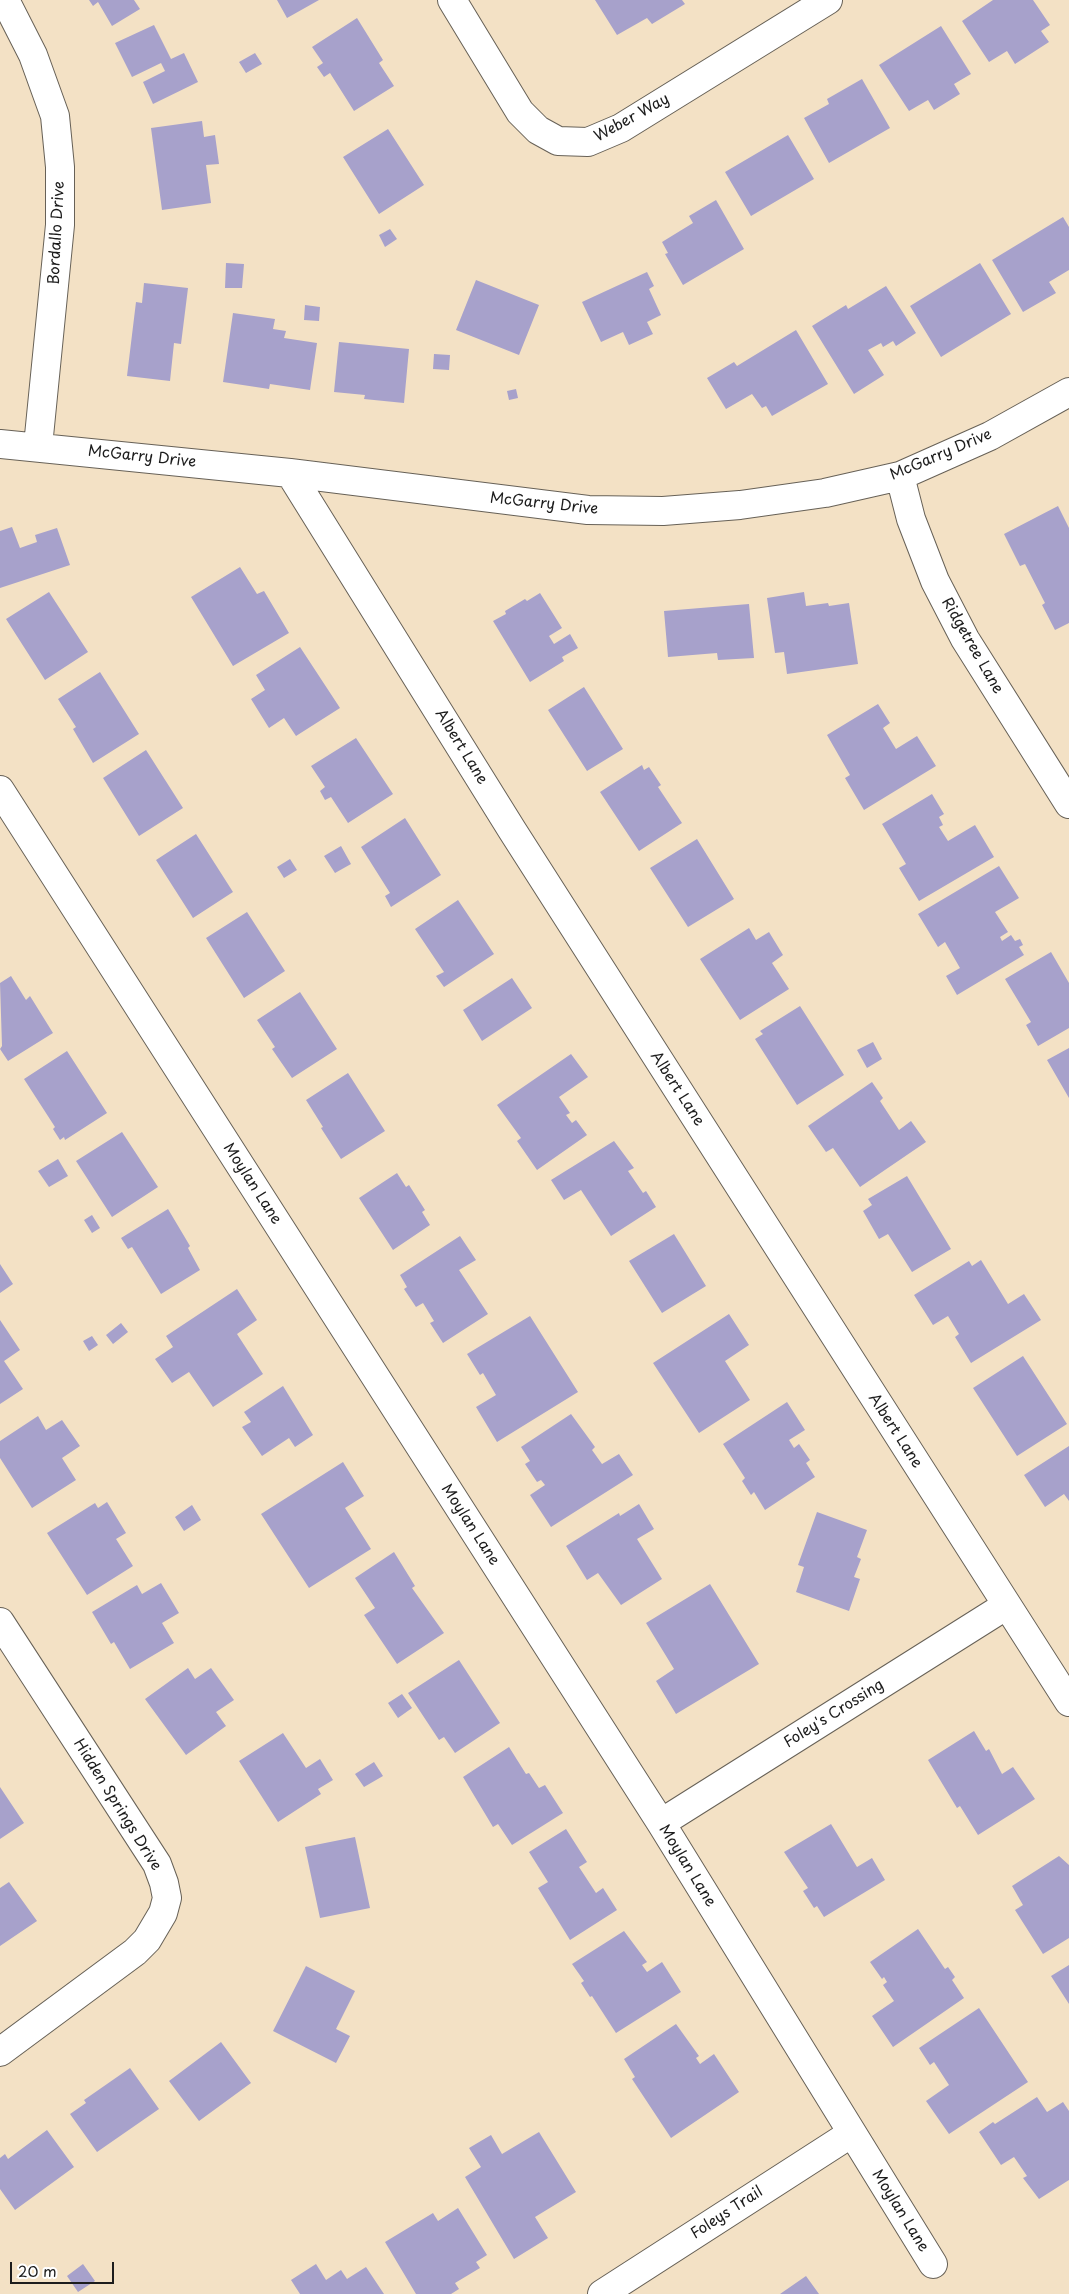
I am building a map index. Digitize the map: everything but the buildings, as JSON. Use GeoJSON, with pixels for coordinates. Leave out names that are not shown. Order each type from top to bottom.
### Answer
{"type":"FeatureCollection","features":[{"type":"Feature","properties":{"kind":"street","name":"Bordallo Drive"},"geometry":{"type":"LineString","coordinates":[[5,0],[33,55],[55,116],[60,167],[60,225],[38,446]]}},
{"type":"Feature","properties":{"kind":"street","name":"Weber Way"},"geometry":{"type":"LineString","coordinates":[[452,0],[520,112],[538,130],[558,141],[588,142],[621,128],[828,0]]}},
{"type":"Feature","properties":{"kind":"street","name":"McGarry Drive"},"geometry":{"type":"LineString","coordinates":[[0,444],[38,446],[290,473],[588,510],[654,511],[740,506],[825,492],[900,476],[990,436],[1069,392]]}},
{"type":"Feature","properties":{"kind":"street","name":"Albert Lane"},"geometry":{"type":"LineString","coordinates":[[290,473],[512,830],[1069,1702]]}},
{"type":"Feature","properties":{"kind":"street","name":"Ridgetree Lane"},"geometry":{"type":"LineString","coordinates":[[900,476],[911,519],[932,572],[964,638],[1069,804]]}},
{"type":"Feature","properties":{"kind":"street","name":"Moylan Lane"},"geometry":{"type":"LineString","coordinates":[[0,790],[660,1823],[933,2264]]}},
{"type":"Feature","properties":{"kind":"street","name":"Foley's Crossing"},"geometry":{"type":"LineString","coordinates":[[660,1823],[1006,1605]]}},
{"type":"Feature","properties":{"kind":"street","name":"Hidden Springs Drive"},"geometry":{"type":"LineString","coordinates":[[0,1622],[157,1864],[167,1898],[163,1913],[147,1940],[135,1952],[0,2052]]}},
{"type":"Feature","properties":{"kind":"street","name":"Foleys Trail"},"geometry":{"type":"LineString","coordinates":[[602,2294],[852,2133]]}}]}
